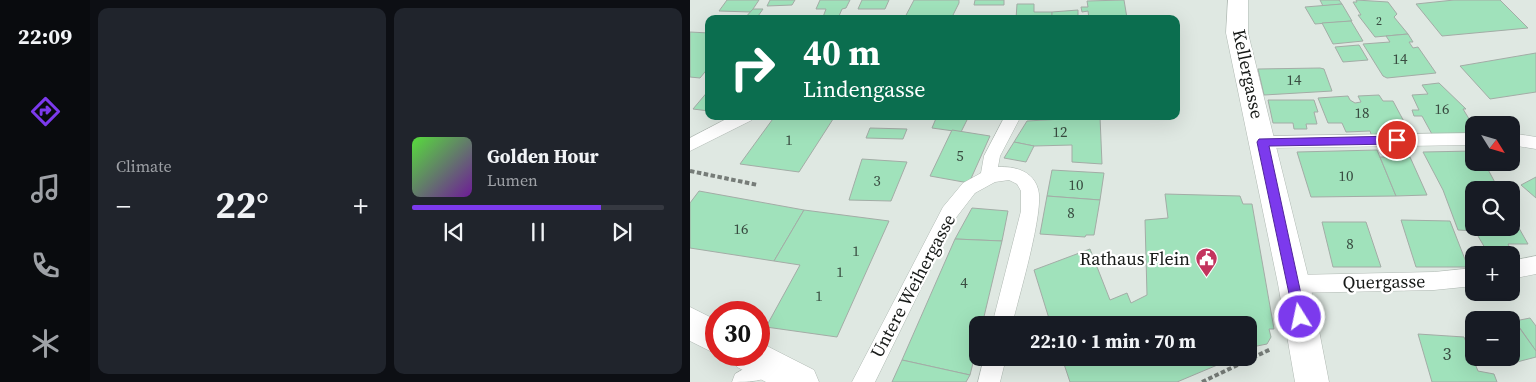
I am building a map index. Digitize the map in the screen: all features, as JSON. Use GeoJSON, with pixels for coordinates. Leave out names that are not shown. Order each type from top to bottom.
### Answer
{"type":"FeatureCollection","features":[{"type":"Feature","properties":{"kind":"street","name":"Kellergasse"},"geometry":{"type":"LineString","coordinates":[[1238,0],[1237,34],[1294,284],[1312,382]]}},
{"type":"Feature","properties":{"kind":"street"},"geometry":{"type":"LineString","coordinates":[[690,323],[705,332]]}},
{"type":"Feature","properties":{"kind":"street"},"geometry":{"type":"LineString","coordinates":[[754,367],[802,382]]}},
{"type":"Feature","properties":{"kind":"lane"},"geometry":{"type":"LineString","coordinates":[[690,145],[738,120]]}},
{"type":"Feature","properties":{"kind":"lane"},"geometry":{"type":"LineString","coordinates":[[1004,316],[1030,211],[1030,190],[1023,179],[1012,173],[992,175],[989,171],[992,156],[1011,120]]}},
{"type":"Feature","properties":{"kind":"lane"},"geometry":{"type":"LineString","coordinates":[[1263,142],[1465,138]]}},
{"type":"Feature","properties":{"kind":"lane"},"geometry":{"type":"LineString","coordinates":[[1520,140],[1536,143]]}},
{"type":"Feature","properties":{"kind":"lane","name":"Untere Weihergasse"},"geometry":{"type":"LineString","coordinates":[[863,382],[949,213],[969,188],[992,175]]}},
{"type":"Feature","properties":{"kind":"lane"},"geometry":{"type":"LineString","coordinates":[[1520,268],[1536,265]]}},
{"type":"Feature","properties":{"kind":"lane","name":"Quergasse"},"geometry":{"type":"LineString","coordinates":[[1294,284],[1434,281],[1465,278]]}},
{"type":"Feature","properties":{"kind":"lane"},"geometry":{"type":"LineString","coordinates":[[988,382],[992,366]]}},
{"type":"Feature","properties":{"kind":"path"},"geometry":{"type":"LineString","coordinates":[[690,172],[758,185]]}},
{"type":"Feature","properties":{"kind":"path"},"geometry":{"type":"LineString","coordinates":[[1202,382],[1303,333]]}},
{"type":"Feature","properties":{"kind":"building"},"geometry":{"type":"Polygon","coordinates":[[[727,0],[759,0],[751,12],[719,11],[727,0]]]}},
{"type":"Feature","properties":{"kind":"building"},"geometry":{"type":"Polygon","coordinates":[[[770,0],[795,0],[792,5],[767,6],[770,0]]]}},
{"type":"Feature","properties":{"kind":"building"},"geometry":{"type":"Polygon","coordinates":[[[820,0],[850,0],[839,15],[824,15],[826,9],[816,9],[820,0]]]}},
{"type":"Feature","properties":{"kind":"building"},"geometry":{"type":"Polygon","coordinates":[[[862,0],[889,0],[885,9],[858,9],[862,0]]]}},
{"type":"Feature","properties":{"kind":"building"},"geometry":{"type":"Polygon","coordinates":[[[914,0],[959,0],[953,15],[906,15],[914,0]]]}},
{"type":"Feature","properties":{"kind":"building"},"geometry":{"type":"Polygon","coordinates":[[[975,0],[1004,0],[1004,5],[974,5],[975,0]]]}},
{"type":"Feature","properties":{"kind":"building"},"geometry":{"type":"Polygon","coordinates":[[[1124,0],[1126,15],[1088,15],[1088,11],[1082,12],[1081,7],[1088,7],[1087,1],[1124,0]]]}},
{"type":"Feature","properties":{"kind":"building"},"geometry":{"type":"Polygon","coordinates":[[[1320,0],[1339,0],[1342,4],[1323,6],[1320,0]]]}},
{"type":"Feature","properties":{"kind":"building"},"geometry":{"type":"Polygon","coordinates":[[[1356,0],[1388,2],[1397,14],[1394,17],[1408,34],[1375,37],[1358,15],[1361,15],[1353,2],[1357,2],[1356,0]]]}},
{"type":"Feature","properties":{"kind":"building"},"geometry":{"type":"Polygon","coordinates":[[[1454,0],[1500,0],[1528,28],[1442,36],[1416,4],[1454,0]]]}},
{"type":"Feature","properties":{"kind":"building"},"geometry":{"type":"Polygon","coordinates":[[[1017,4],[1034,4],[1034,12],[1052,12],[1052,15],[1016,15],[1017,4]]]}},
{"type":"Feature","properties":{"kind":"building"},"geometry":{"type":"Polygon","coordinates":[[[1342,4],[1352,21],[1315,24],[1305,7],[1342,4]]]}},
{"type":"Feature","properties":{"kind":"building"},"geometry":{"type":"Polygon","coordinates":[[[753,9],[763,9],[759,15],[748,15],[753,9]]]}},
{"type":"Feature","properties":{"kind":"building"},"geometry":{"type":"Polygon","coordinates":[[[1078,10],[1078,15],[1052,15],[1052,12],[1078,10]]]}},
{"type":"Feature","properties":{"kind":"building"},"geometry":{"type":"Polygon","coordinates":[[[1351,21],[1363,41],[1333,44],[1322,23],[1351,21]]]}},
{"type":"Feature","properties":{"kind":"building"},"geometry":{"type":"Polygon","coordinates":[[[690,32],[705,33],[705,72],[700,78],[690,77],[690,32]]]}},
{"type":"Feature","properties":{"kind":"building"},"geometry":{"type":"Polygon","coordinates":[[[1408,34],[1413,42],[1409,42],[1413,48],[1418,47],[1436,73],[1387,78],[1383,76],[1363,44],[1390,42],[1386,36],[1408,34]]]}},
{"type":"Feature","properties":{"kind":"building"},"geometry":{"type":"Polygon","coordinates":[[[1359,45],[1368,60],[1343,62],[1335,47],[1359,45]]]}},
{"type":"Feature","properties":{"kind":"building"},"geometry":{"type":"Polygon","coordinates":[[[1536,53],[1536,92],[1490,99],[1460,66],[1536,53]]]}},
{"type":"Feature","properties":{"kind":"building"},"geometry":{"type":"Polygon","coordinates":[[[1258,69],[1324,69],[1332,91],[1264,95],[1258,69]]]}},
{"type":"Feature","properties":{"kind":"building"},"geometry":{"type":"Polygon","coordinates":[[[1439,83],[1466,109],[1463,109],[1467,116],[1465,116],[1465,135],[1433,136],[1422,116],[1414,116],[1412,110],[1419,110],[1412,95],[1428,94],[1422,85],[1439,83]]]}},
{"type":"Feature","properties":{"kind":"building"},"geometry":{"type":"Polygon","coordinates":[[[705,95],[705,110],[693,109],[705,95]]]}},
{"type":"Feature","properties":{"kind":"building"},"geometry":{"type":"Polygon","coordinates":[[[1379,95],[1383,101],[1393,101],[1409,131],[1385,132],[1387,136],[1372,137],[1370,131],[1346,132],[1342,123],[1328,123],[1318,98],[1348,96],[1355,103],[1361,102],[1358,96],[1379,95]]]}},
{"type":"Feature","properties":{"kind":"building"},"geometry":{"type":"Polygon","coordinates":[[[1268,100],[1314,100],[1318,112],[1314,112],[1317,124],[1306,124],[1307,129],[1294,129],[1293,123],[1273,123],[1268,100]]]}},
{"type":"Feature","properties":{"kind":"building"},"geometry":{"type":"Polygon","coordinates":[[[772,120],[832,120],[799,172],[740,164],[772,120]]]}},
{"type":"Feature","properties":{"kind":"building"},"geometry":{"type":"Polygon","coordinates":[[[935,120],[967,120],[961,132],[932,128],[935,120]]]}},
{"type":"Feature","properties":{"kind":"building"},"geometry":{"type":"Polygon","coordinates":[[[1100,120],[1102,164],[1072,162],[1072,145],[1034,146],[1014,142],[1027,121],[1100,120]]]}},
{"type":"Feature","properties":{"kind":"building"},"geometry":{"type":"Polygon","coordinates":[[[870,128],[907,129],[903,139],[866,138],[870,128]]]}},
{"type":"Feature","properties":{"kind":"building"},"geometry":{"type":"Polygon","coordinates":[[[952,130],[990,136],[969,183],[930,176],[952,130]]]}},
{"type":"Feature","properties":{"kind":"building"},"geometry":{"type":"Polygon","coordinates":[[[1014,142],[1034,146],[1026,162],[1004,158],[1014,142]]]}},
{"type":"Feature","properties":{"kind":"building"},"geometry":{"type":"Polygon","coordinates":[[[1377,150],[1396,196],[1311,197],[1297,152],[1377,150]]]}},
{"type":"Feature","properties":{"kind":"building"},"geometry":{"type":"Polygon","coordinates":[[[1465,151],[1465,171],[1489,171],[1494,181],[1465,181],[1465,230],[1458,230],[1443,190],[1423,152],[1465,151]]]}},
{"type":"Feature","properties":{"kind":"building"},"geometry":{"type":"Polygon","coordinates":[[[1380,157],[1410,157],[1427,195],[1396,196],[1380,157]]]}},
{"type":"Feature","properties":{"kind":"building"},"geometry":{"type":"Polygon","coordinates":[[[862,159],[907,162],[891,201],[849,200],[862,159]]]}},
{"type":"Feature","properties":{"kind":"building"},"geometry":{"type":"Polygon","coordinates":[[[1052,170],[1104,173],[1100,200],[1047,196],[1052,170]]]}},
{"type":"Feature","properties":{"kind":"building"},"geometry":{"type":"Polygon","coordinates":[[[1536,177],[1536,198],[1521,185],[1536,177]]]}},
{"type":"Feature","properties":{"kind":"building"},"geometry":{"type":"Polygon","coordinates":[[[699,191],[804,210],[774,261],[690,248],[690,203],[699,191]]]}},
{"type":"Feature","properties":{"kind":"building","name":"Rathaus Flein"},"geometry":{"type":"Polygon","coordinates":[[[1165,194],[1240,196],[1243,204],[1252,204],[1274,329],[1269,329],[1271,337],[1267,344],[1257,346],[1257,316],[1048,316],[1034,270],[1090,249],[1110,300],[1127,293],[1131,303],[1147,295],[1145,220],[1168,218],[1165,194]]]}},
{"type":"Feature","properties":{"kind":"building"},"geometry":{"type":"Polygon","coordinates":[[[1047,196],[1100,200],[1094,235],[1086,235],[1085,237],[1040,234],[1047,196]]]}},
{"type":"Feature","properties":{"kind":"building"},"geometry":{"type":"Polygon","coordinates":[[[972,208],[1008,211],[1002,241],[955,239],[972,208]]]}},
{"type":"Feature","properties":{"kind":"building"},"geometry":{"type":"Polygon","coordinates":[[[804,210],[889,221],[837,337],[770,328],[770,320],[800,265],[774,261],[804,210]]]}},
{"type":"Feature","properties":{"kind":"building"},"geometry":{"type":"Polygon","coordinates":[[[1401,220],[1450,221],[1465,259],[1465,267],[1416,267],[1401,220]]]}},
{"type":"Feature","properties":{"kind":"building"},"geometry":{"type":"Polygon","coordinates":[[[1322,222],[1366,222],[1381,267],[1333,267],[1322,222]]]}},
{"type":"Feature","properties":{"kind":"building"},"geometry":{"type":"Polygon","coordinates":[[[1520,230],[1528,244],[1508,244],[1509,246],[1484,246],[1478,236],[1520,236],[1520,230]]]}},
{"type":"Feature","properties":{"kind":"building"},"geometry":{"type":"Polygon","coordinates":[[[955,239],[1002,241],[984,316],[969,316],[969,366],[972,366],[970,375],[902,360],[955,239]]]}},
{"type":"Feature","properties":{"kind":"building"},"geometry":{"type":"Polygon","coordinates":[[[1530,318],[1536,326],[1536,351],[1520,328],[1520,320],[1530,318]]]}},
{"type":"Feature","properties":{"kind":"building"},"geometry":{"type":"Polygon","coordinates":[[[1520,329],[1536,351],[1536,357],[1520,361],[1520,329]]]}},
{"type":"Feature","properties":{"kind":"building"},"geometry":{"type":"Polygon","coordinates":[[[1418,334],[1464,337],[1465,366],[1476,366],[1478,371],[1494,374],[1497,382],[1432,382],[1418,334]]]}},
{"type":"Feature","properties":{"kind":"building"},"geometry":{"type":"Polygon","coordinates":[[[902,360],[970,375],[966,382],[892,382],[902,360]]]}},
{"type":"Feature","properties":{"kind":"building"},"geometry":{"type":"Polygon","coordinates":[[[1065,366],[1215,366],[1177,382],[1070,382],[1065,366]]]}},
{"type":"Feature","properties":{"kind":"place","name":"Rathaus Flein"},"geometry":{"type":"Point","coordinates":[1206,278]}},
{"type":"Feature","properties":{"kind":"route"},"geometry":{"type":"LineString","coordinates":[[1300,317],[1263,142],[1397,140]]}}]}
